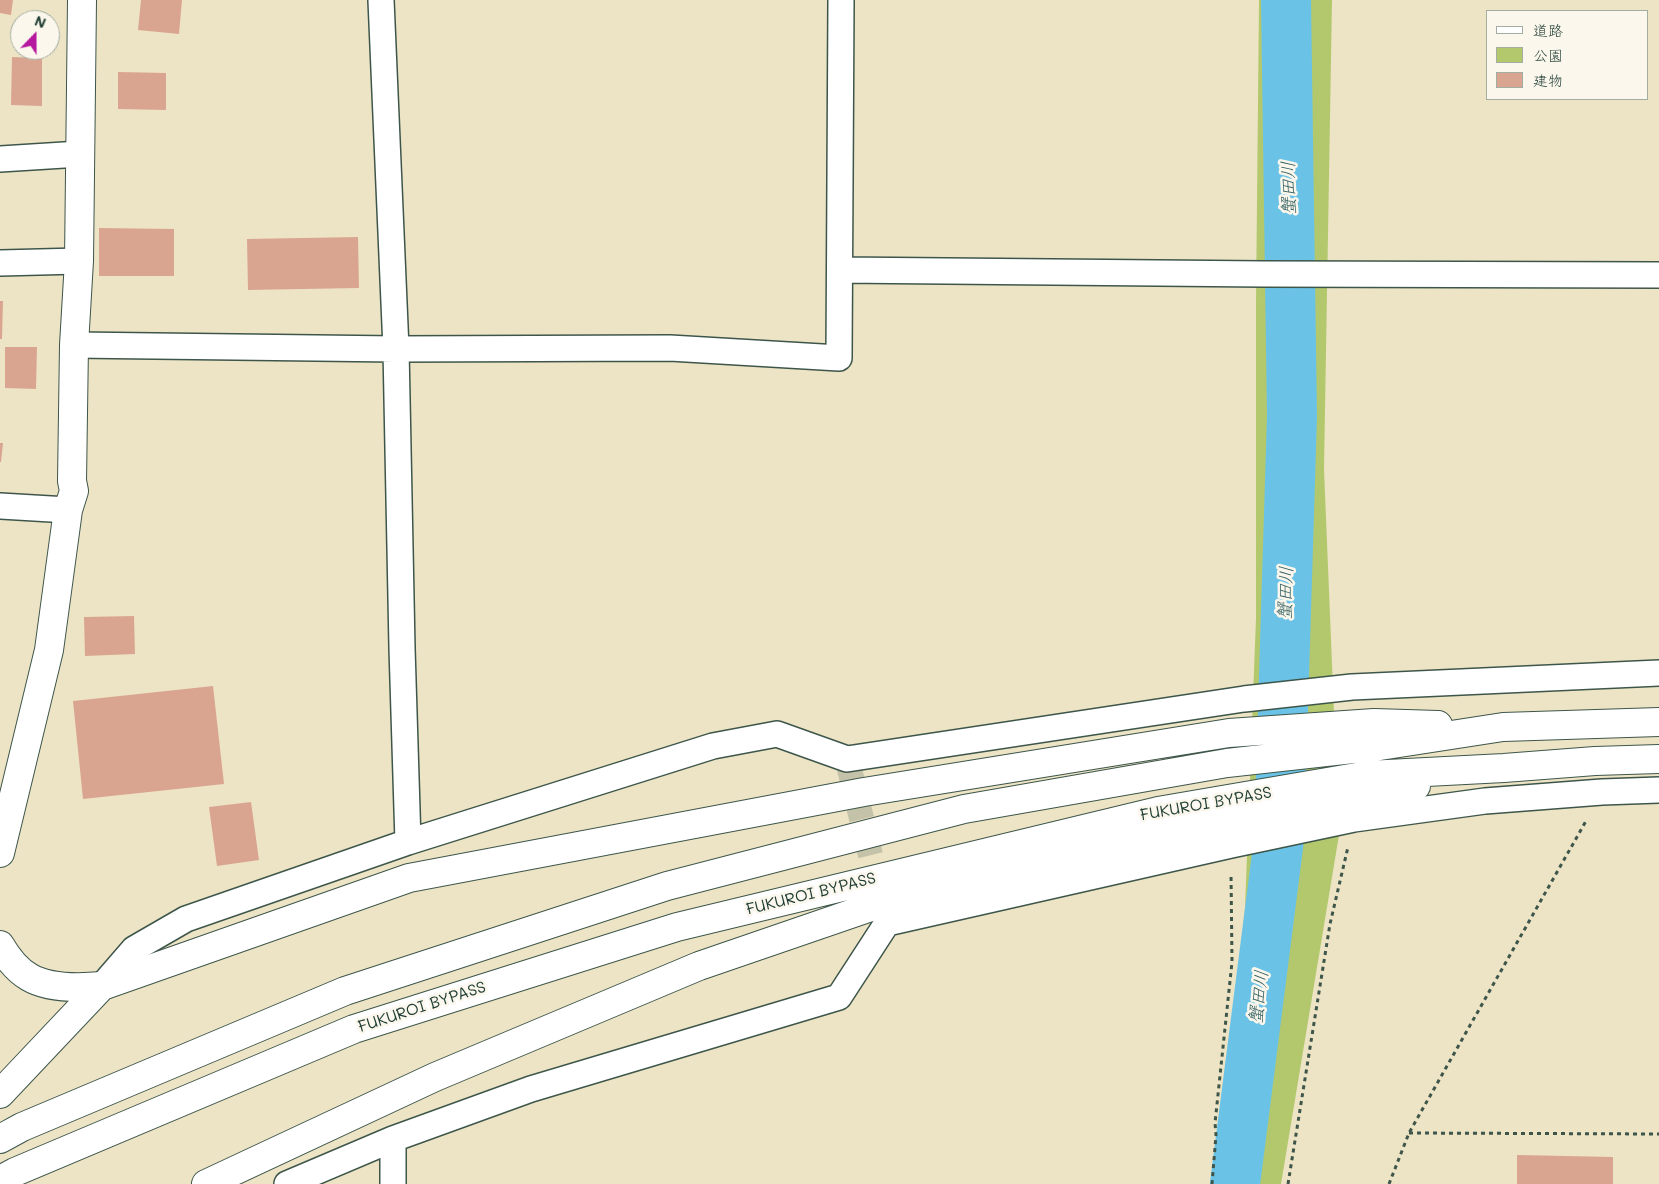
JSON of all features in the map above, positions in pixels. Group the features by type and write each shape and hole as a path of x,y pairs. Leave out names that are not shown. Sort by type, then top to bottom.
{"main road":[{"path":"0,853 48,650 68,510 74,491 72,481 74,345 80,261 82,0"},
{"path":"0,945 9,959 29,977 50,984 77,988 102,986 409,878 864,792 1229,733 1374,723 1503,727 1659,722"},
{"path":"11,1133 345,991 667,886 964,809 1227,762 1380,746 1503,727"},
{"path":"206,1184 435,1077 699,966 900,897 1504,768 1595,761 1659,759"},
{"name":"FUKUROI BYPASS","path":"7,1176 354,1029 677,927 1158,811 1232,827"},
{"path":"0,1094 102,986"}],"street":[{"path":"381,0 396,349 408,842"},
{"path":"74,345 396,349 670,348 838,358 841,0"},
{"path":"0,159 80,154"},
{"path":"0,263 80,261"},
{"path":"840,270 1659,275"},
{"path":"0,506 68,510"},
{"path":"102,986 134,949 186,919 408,842 713,746 777,734 847,760 1244,699 1352,687 1659,673"},
{"path":"286,1184 393,1139 531,1089 839,997 887,923 1232,827 1329,825 1486,801 1602,792 1659,790"},
{"path":"393,1139 393,1184"}],"path":[{"path":"1389,1184 1409,1133 1602,792"},
{"path":"1288,1184 1330,924 1354,820"},
{"path":"1212,1184 1216,1136 1215,1122 1232,962 1232,827"},
{"path":"1409,1133 1659,1134"}],"green space":[{"path":"1259,0 1332,0 1324,469 1339,835 1281,1184 1218,1184 1245,908 1256,618 1256,302"}],"building":[{"path":"0,0 13,0 10,15 0,13"},
{"path":"141,0 182,0 179,34 138,30"},
{"path":"12,60 42,60 42,106 11,105"},
{"path":"118,72 166,73 166,110 118,109"},
{"path":"99,228 174,229 174,276 99,276"},
{"path":"358,237 359,288 248,290 247,239"},
{"path":"0,301 3,301 2,339 0,339"},
{"path":"5,347 37,347 36,389 5,388"},
{"path":"0,443 3,443 1,462 0,462"},
{"path":"134,616 135,654 85,656 84,617"},
{"path":"213,686 224,784 83,799 73,701"},
{"path":"251,802 259,860 217,866 209,807"},
{"path":"1517,1155 1613,1157 1613,1184 1517,1184"}],"waterway":[{"name":"蟹田川","path":"1235,1184 1279,839 1292,416 1286,0"}],"tunnel":[{"path":"847,759 881,898"}]}
